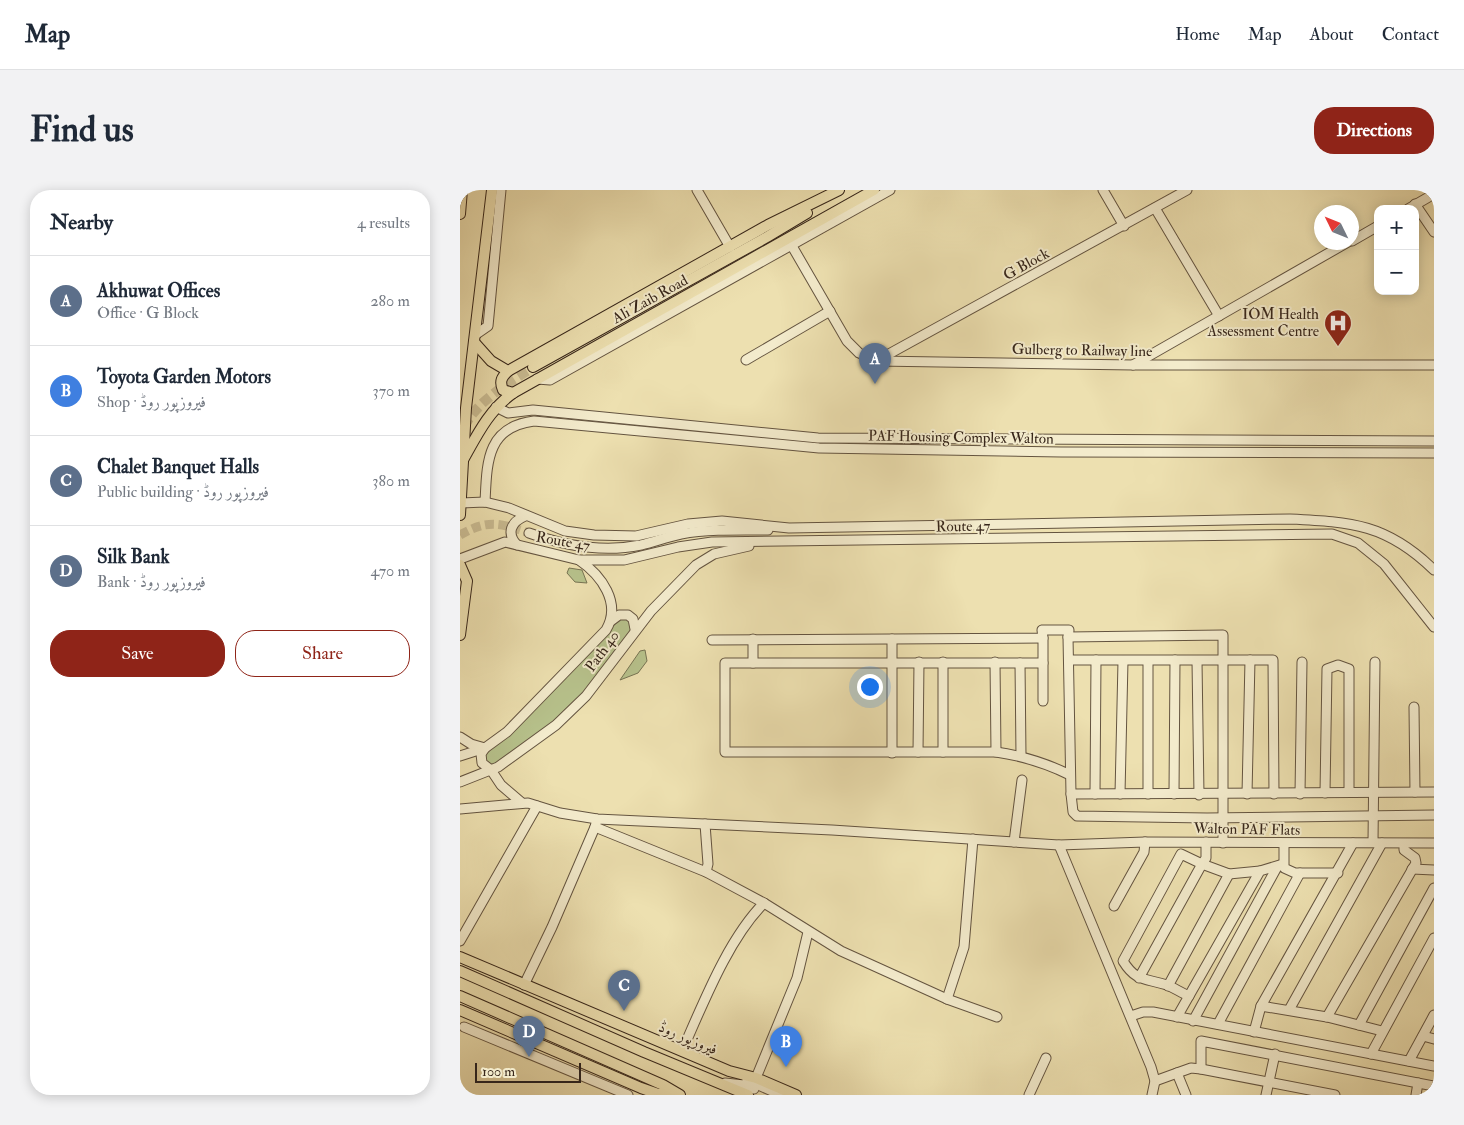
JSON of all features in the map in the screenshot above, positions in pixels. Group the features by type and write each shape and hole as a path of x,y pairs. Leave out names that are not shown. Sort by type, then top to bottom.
{"main road":[{"path":"460,214 462,190"},
{"path":"460,514 466,408 492,190"},
{"path":"533,367 767,237 841,190"},
{"name":"Ali Zaib Road","path":"508,371 730,247 841,190"},
{"name":"Ali Zaib Road","path":"463,460 496,407 513,393 874,190"},
{"path":"475,339 490,361 508,371 501,380 502,390 513,393"},
{"path":"460,565 467,582 460,635"},
{"name":"فیروزپور روڈ","path":"460,957 729,1071 756,1078 796,1095"},
{"name":"فیروزپور روڈ","path":"460,972 748,1095"},
{"path":"460,996 663,1085 678,1094"},
{"path":"460,1010 650,1091 658,1094 678,1094"}],"street":[{"path":"475,339 488,326 501,190"},
{"path":"697,190 730,247"},
{"path":"537,379 550,380 890,190"},
{"path":"1103,190 1124,226"},
{"name":"G Block","path":"876,361 1187,190"},
{"path":"1415,205 1434,194"},
{"path":"1155,208 1219,316"},
{"path":"1419,216 1434,232"},
{"path":"1359,237 1374,228"},
{"name":"Gulberg to Railway line","path":"792,246 847,341 859,353 876,361 1133,365 1434,365"},
{"path":"1133,365 1334,250"},
{"path":"746,360 830,311"},
{"name":"PAF Housing Complex Walton","path":"496,407 508,413 533,410 818,438 1434,441"},
{"name":"PAF Housing Complex Walton","path":"485,502 489,460 496,442 508,427 534,421 819,448 1061,452 1434,453"},
{"name":"Route 47","path":"461,503 485,502 509,508 565,531 594,535 636,536 688,524 722,521 789,528 1290,520 1334,521 1356,524 1376,531 1405,546 1434,570"},
{"path":"517,545 512,539 511,528 514,522 525,516"},
{"path":"529,533 556,543 590,548 615,549 659,541 679,534 704,531 789,528"},
{"name":"Route 47","path":"460,559 498,543 517,545 579,560 624,560 700,543 1332,534 1358,543 1384,564 1434,628"},
{"name":"Path 40","path":"460,782 491,770 534,743 571,711 604,674 636,629 684,574 704,558 766,543"},
{"name":"Path 40","path":"460,756 485,748 507,732 601,636 611,622 607,589 590,568 579,560"},
{"path":"611,622 618,615 625,614 633,619 636,629"},
{"path":"1423,615 1434,617"},
{"path":"1043,701 1042,630 1069,630 1071,794 1073,812 1082,817 1434,815"},
{"path":"1068,637 1223,635 1223,843"},
{"path":"712,640 1043,638"},
{"path":"753,639 753,663"},
{"path":"892,639 892,753"},
{"path":"1069,660 1223,661 1271,659 1274,662 1274,794"},
{"path":"1095,794 1096,660"},
{"path":"1174,794 1175,660"},
{"path":"1247,794 1250,660"},
{"path":"1120,794 1123,661"},
{"path":"1148,661 1148,794"},
{"path":"1197,661 1199,795"},
{"path":"918,662 918,752"},
{"path":"943,662 943,752"},
{"path":"995,662 996,752"},
{"path":"1300,794 1302,662"},
{"path":"1289,1010 1377,843 1375,816 1375,662"},
{"path":"1043,663 725,663 725,752 996,752 1050,764 1070,774"},
{"path":"1020,663 1020,756"},
{"path":"1325,793 1327,669 1338,665 1349,669 1349,792"},
{"path":"1414,707 1415,792"},
{"path":"460,737 471,744 485,748 481,754 482,763 491,770 501,785 522,803"},
{"path":"1014,842 1022,780"},
{"path":"1071,794 1223,795 1434,792"},
{"path":"460,809 522,803 596,823 706,872 764,903 808,932 842,951 948,998 997,1017"},
{"path":"460,940 537,806"},
{"path":"524,985 552,927 596,823"},
{"name":"Walton PAF Flats","path":"596,823 705,824 972,839 1059,846 1145,842 1284,844 1434,843"},
{"path":"705,824 708,864 706,872"},
{"path":"948,998 964,947 972,839"},
{"path":"1114,906 1144,852 1145,842"},
{"path":"1139,978 1206,858 1206,842"},
{"path":"1254,1032 1261,1006 1338,873 1353,843"},
{"path":"1193,1021 1280,866 1284,844"},
{"path":"1327,1017 1412,868 1415,858 1404,850 1404,844"},
{"path":"1059,846 1131,1016 1155,1081 1152,1095"},
{"path":"1189,996 1168,986 1131,974 1122,961 1181,854 1229,874 1260,872 1280,866 1295,874 1338,873"},
{"path":"1412,868 1434,870"},
{"path":"1177,1017 1260,872"},
{"path":"1218,1024 1300,873"},
{"path":"1168,986 1229,874"},
{"path":"1359,1025 1434,888"},
{"path":"682,1051 707,995 744,924 764,903"},
{"path":"756,1078 797,978 808,932"},
{"path":"1371,1054 1434,938"},
{"path":"1261,1006 1327,1017 1382,1031"},
{"path":"1131,1016 1143,1012 1177,1017 1434,1066"},
{"path":"470,1014 462,1029 628,1095"},
{"path":"1409,1060 1434,1016"},
{"path":"1423,1036 1434,1039"},
{"path":"1201,1069 1202,1041 1434,1086"},
{"path":"1266,1095 1275,1054"},
{"path":"1029,1095 1046,1058"},
{"path":"1155,1081 1191,1068 1335,1095"},
{"path":"729,1071 781,1095"},
{"path":"1177,1073 1186,1095"},
{"path":"720,1082 744,1085 769,1095"},
{"path":"1416,1095 1418,1083"}],"green space":[{"path":"569,568 582,570 587,583 575,582 567,573"},
{"path":"625,614 635,629 586,696 491,770 481,754 606,630"},
{"path":"645,650 647,661 638,673 620,680 640,651"}],"tunnel":[{"path":"464,427 477,408 486,400 533,367"},
{"path":"460,535 479,527 494,524 529,533"}],"place":[{"name":"IOM Health Assessment Centre","path":"1338,347"},
{"name":"Akhuwat Offices","path":"875,384"},
{"name":"Chalet Banquet Halls","path":"624,1011"},
{"name":"Silk Bank","path":"529,1057"},
{"name":"Toyota Garden Motors","path":"786,1067"}]}
